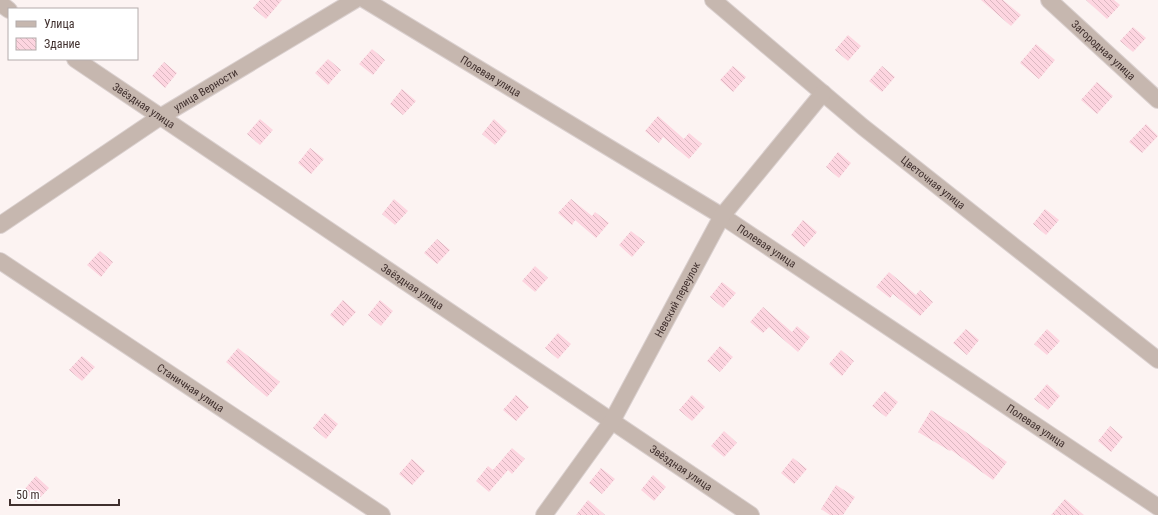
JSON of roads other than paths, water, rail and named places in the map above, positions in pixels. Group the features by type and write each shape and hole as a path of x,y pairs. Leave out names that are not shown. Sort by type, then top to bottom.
{"street":[{"name":"улица Верности","path":"0,225 160,117 355,0"},
{"name":"Полевая улица","path":"365,0 722,216 1158,506"},
{"name":"Цветочная улица","path":"713,0 863,127 1158,360"},
{"name":"Загородная улица","path":"1049,0 1158,100"},
{"path":"0,3 8,9"},
{"name":"Звёздная улица","path":"76,60 751,515"},
{"name":"Невский переулок","path":"544,515 612,421 722,216 823,93"},
{"name":"Станичная улица","path":"0,261 382,515"}]}
